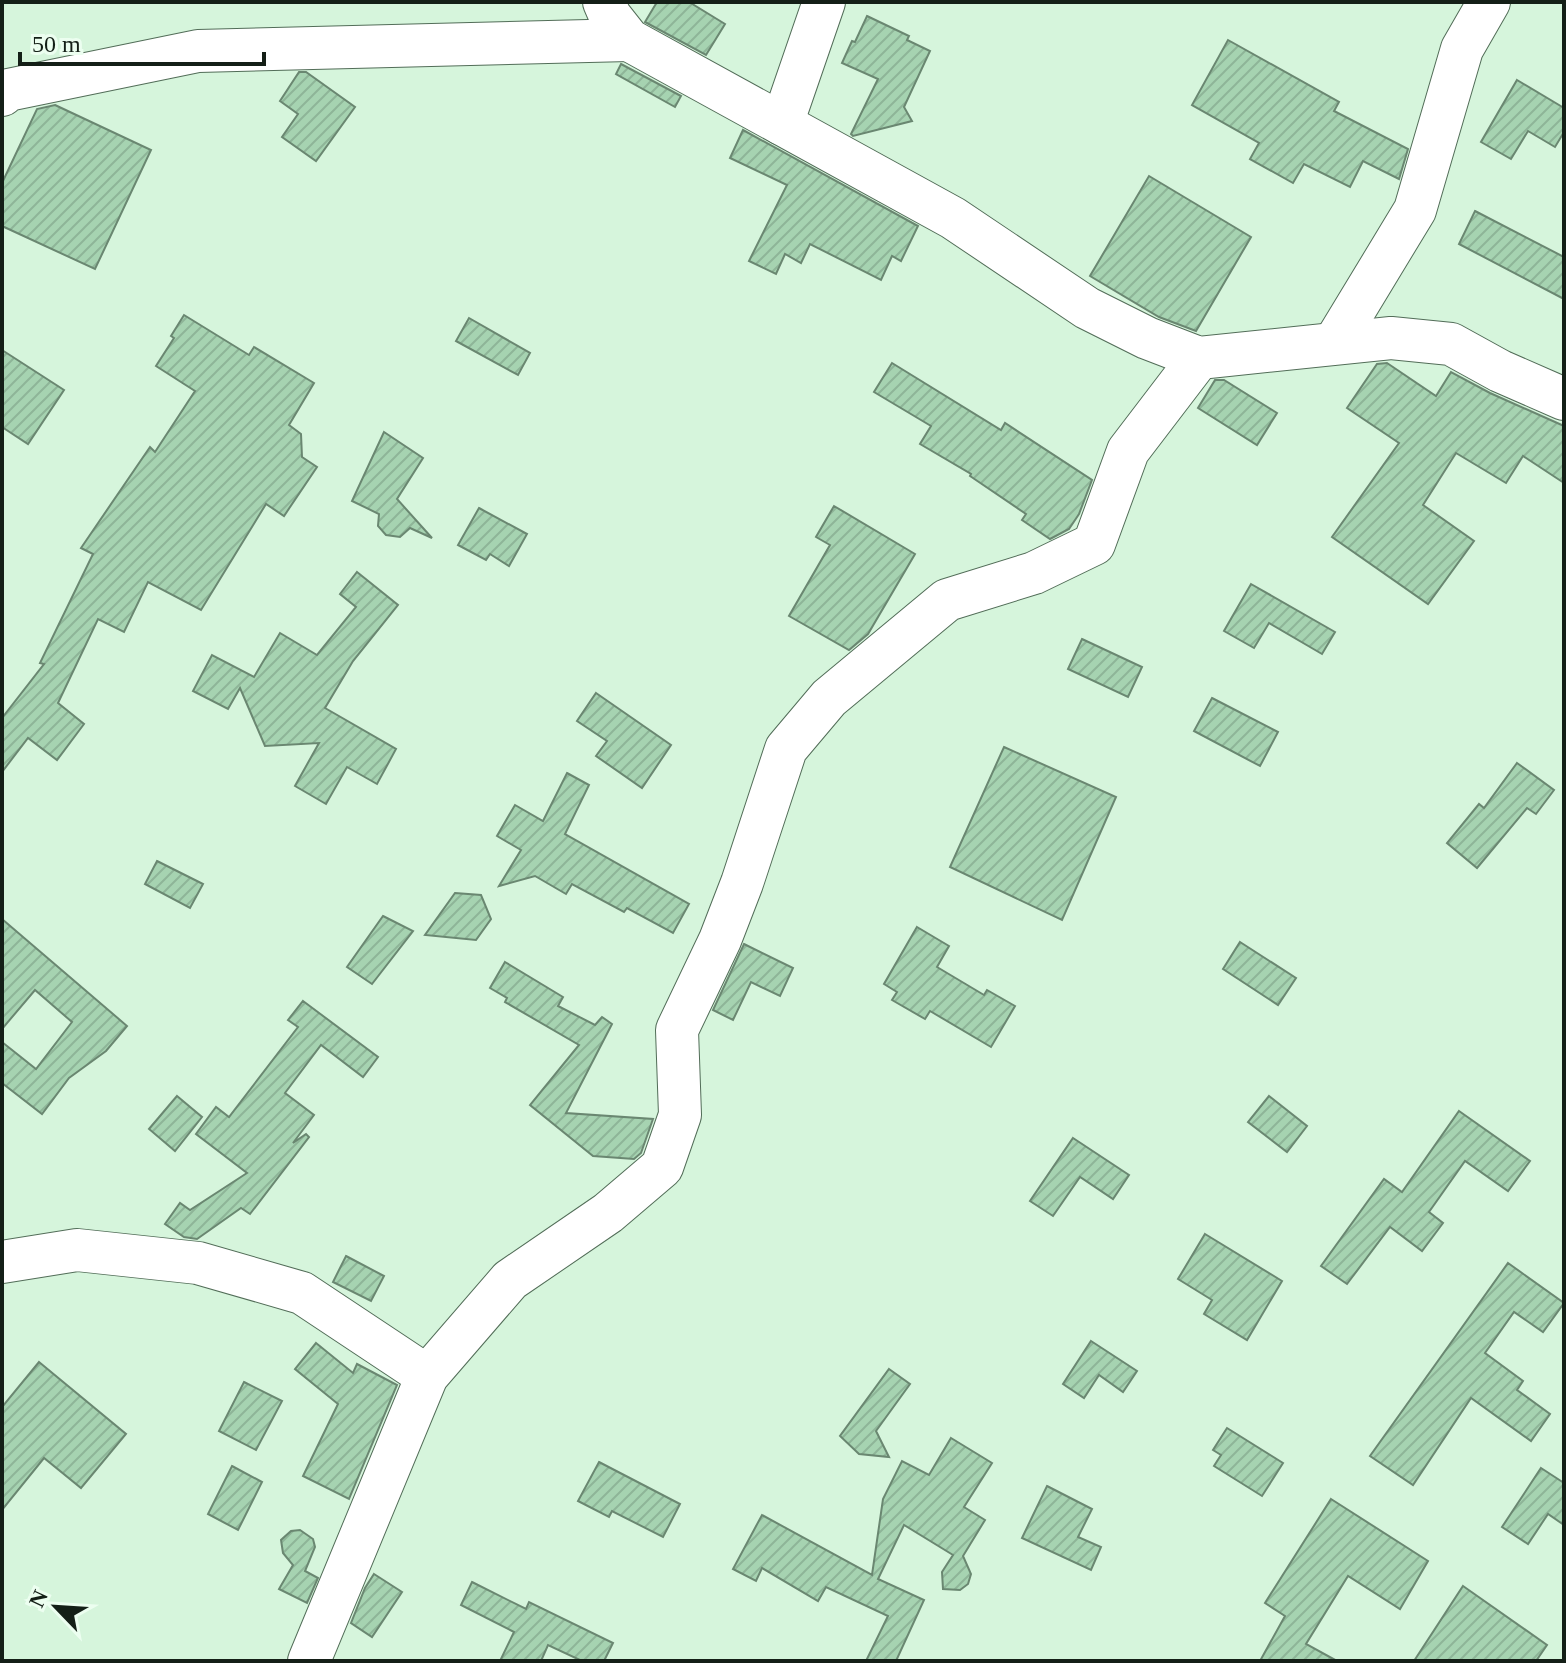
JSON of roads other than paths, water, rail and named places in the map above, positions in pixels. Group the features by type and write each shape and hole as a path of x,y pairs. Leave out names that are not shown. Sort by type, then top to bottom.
{"street":[{"path":"604,2 610,16 629,40 953,218 1087,308 1147,338 1199,358 1391,338 1451,344 1500,371 1564,399"},
{"path":"782,124 824,2"},
{"path":"1335,342 1415,210 1462,49 1489,2"},
{"path":"2,95 8,90 198,51 629,40"},
{"path":"309,1661 427,1376 510,1280 608,1213 662,1167 680,1115 677,1030 720,940 786,749 829,698 947,600 1034,573 1094,544 1128,451 1199,358"},
{"path":"2,1262 77,1250 198,1263 302,1293 427,1376"}]}
